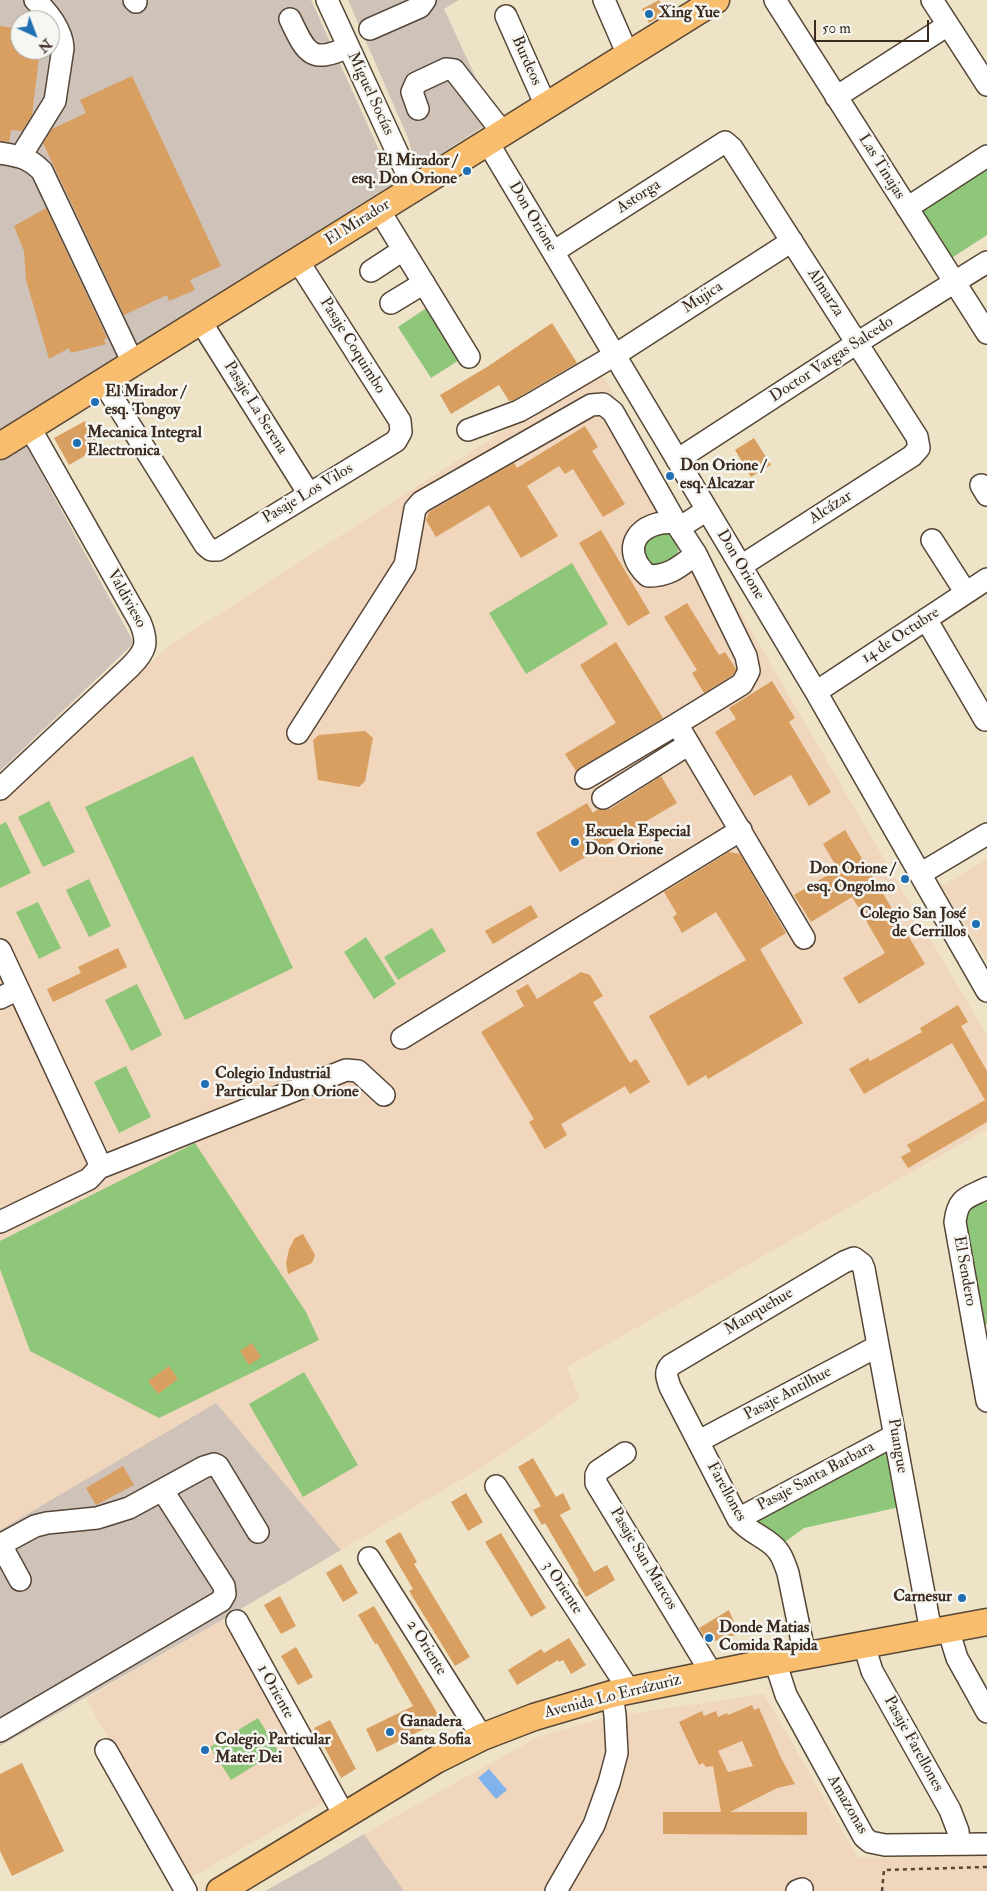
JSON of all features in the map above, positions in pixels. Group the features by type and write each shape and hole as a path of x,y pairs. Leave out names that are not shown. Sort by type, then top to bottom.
{"main road":[{"name":"El Mirador","path":"0,446 712,1"},
{"name":"Avenida Lo Errázuriz","path":"232,1888 344,1815 436,1760 482,1737 564,1707 620,1692 987,1622"}],"street":[{"path":"370,30 420,6 425,0"},
{"path":"604,0 628,55"},
{"name":"Las Tinajas","path":"775,0 987,333"},
{"path":"932,0 987,85"},
{"name":"Miguel Socías","path":"332,2 348,47 414,189"},
{"path":"21,156 55,101 63,48 62,40 43,4"},
{"name":"Burdeos","path":"506,16 546,106"},
{"path":"290,19 305,48 314,55 331,55 348,47"},
{"path":"836,97 948,25"},
{"name":"Don Orione","path":"418,109 412,92 416,83 446,69 454,70 495,138 553,252 816,692 987,991"},
{"name":"Astorga","path":"553,252 725,142"},
{"name":"Almarza","path":"725,142 732,148 917,437 919,448"},
{"path":"0,153 21,156 34,163 42,171 133,363"},
{"path":"907,208 987,156"},
{"path":"379,210 469,357"},
{"name":"Mujica","path":"468,430 518,411 614,355 792,241"},
{"path":"371,271 403,250"},
{"name":"Pasaje Coquimbo","path":"298,261 400,421 401,432"},
{"name":"Doctor Vargas Salcedo","path":"677,460 857,343 987,262"},
{"path":"391,303 424,283"},
{"name":"Pasaje La Serena","path":"201,322 309,494"},
{"name":"Pasaje Los Vilos","path":"103,382 205,545 211,550 218,550 396,441 401,432"},
{"path":"298,733 405,565 415,509 421,502 591,405 603,404 613,412 696,554 746,656 749,671 742,684 586,778"},
{"name":"Valdivieso","path":"0,789 130,667 140,657 146,646 145,634 140,622 30,428"},
{"name":"Alcázar","path":"741,566 912,456 919,448"},
{"path":"696,554 675,570 661,576 648,576 639,567 633,550 636,539 649,526 664,521 678,525 707,510"},
{"path":"932,540 966,593"},
{"name":"14 de Octubre","path":"816,692 986,581"},
{"path":"926,619 985,720"},
{"path":"678,724 804,938"},
{"path":"603,798 689,744"},
{"path":"402,1038 740,830"},
{"path":"920,874 987,834"},
{"path":"0,950 9,993 98,1160 99,1168"},
{"path":"0,1222 89,1179 99,1168 346,1070 358,1071 384,1095"},
{"name":"El Sendero","path":"986,1190 964,1199 959,1204 955,1222 981,1331 987,1401"},
{"name":"Manquehue","path":"666,1376 667,1370 671,1365 687,1355 844,1262 854,1258 859,1261"},
{"name":"Puangue","path":"859,1261 864,1269 894,1435 940,1630 987,1712"},
{"name":"Pasaje Antilhue","path":"699,1441 878,1346"},
{"name":"Farellones","path":"666,1376 738,1519 744,1527 778,1550 783,1560 788,1573 805,1656"},
{"name":"Pasaje Santa Barbara","path":"738,1519 894,1435"},
{"name":"Pasaje San Marcos","path":"625,1453 598,1471 596,1483 712,1674"},
{"path":"20,1580 0,1545 35,1526 98,1518 129,1508 204,1467 214,1464 218,1466 258,1532"},
{"name":"3 Oriente","path":"496,1486 620,1692"},
{"path":"0,1730 221,1600 225,1594 224,1586 162,1491"},
{"name":"2 Oriente","path":"369,1558 482,1737"},
{"name":"1 Oriente","path":"237,1621 344,1815"},
{"name":"Pasaje Farellones","path":"864,1645 872,1671 950,1810 958,1831 959,1844"},
{"name":"Amazonas","path":"775,1662 786,1695 864,1837 870,1842 884,1845 987,1844"},
{"path":"556,1891 594,1825 609,1783 616,1753 615,1715 620,1692"},
{"path":"106,1750 186,1891"}],"path":[{"path":"882,1891 884,1870 987,1867"}],"shaded area":[{"path":"0,0 311,0 394,183 130,349 0,434"},
{"path":"348,0 459,0 444,9 495,119 417,169 408,138"},
{"path":"599,369 987,1036 987,1129 567,1367 580,1399 489,1463 341,1550 216,1403 0,1530 0,801 168,647"},
{"path":"23,440 134,643 0,771 0,455"},
{"name":"Colegio San José de Cerrillos","path":"987,859 987,961 942,886"},
{"path":"216,1403 341,1550 0,1746 0,1530"},
{"name":"Colegio Particular Mater Dei","path":"222,1620 325,1801 188,1879 86,1699"},
{"path":"764,1694 858,1858 987,1856 987,1891 404,1891 364,1834 536,1738 602,1718"},
{"path":"364,1834 404,1891 265,1891 322,1859"}],"green space":[{"path":"987,162 987,235 947,261 914,209"},
{"path":"431,305 464,357 431,378 398,327"},
{"path":"661,533 670,534 679,545 677,554 668,565 654,565 645,560 641,550 650,538"},
{"path":"572,563 608,624 526,674 489,613"},
{"path":"193,756 293,968 185,1020 85,807"},
{"path":"49,801 75,852 43,867 18,817"},
{"path":"6,822 31,873 0,888 0,825"},
{"path":"89,879 111,926 89,937 66,890"},
{"path":"38,902 61,948 39,959 16,912"},
{"path":"432,928 446,951 398,980 384,957"},
{"path":"366,937 396,984 374,999 344,952"},
{"path":"137,984 162,1035 131,1051 105,1000"},
{"path":"126,1066 151,1117 119,1133 94,1082"},
{"path":"195,1143 306,1312 319,1340 159,1418 30,1351 0,1269 0,1241"},
{"path":"983,1196 987,1203 987,1324 980,1326 961,1225 966,1209"},
{"path":"304,1372 358,1465 303,1497 249,1404"},
{"path":"888,1445 900,1507 804,1528 785,1542 751,1517"},
{"path":"258,1718 278,1751 231,1780 210,1747"}],"water":[{"path":"489,1769 507,1790 496,1799 478,1778"}],"building":[{"path":"659,0 666,13 649,23 642,9"},
{"path":"0,26 10,28 10,60 39,60 32,115 22,131 11,130 9,142 0,141"},
{"path":"132,76 221,266 190,280 195,290 169,301 167,295 124,315 43,143 52,129 86,113 80,100"},
{"path":"46,208 107,338 104,340 106,344 71,353 69,348 49,359 26,280 24,251 14,226"},
{"path":"552,323 577,363 514,400 509,401 499,385 451,414 440,395 487,367"},
{"name":"Mecanica Integral Electronica","path":"85,421 100,447 69,465 54,438"},
{"path":"585,426 598,447 592,451 625,504 603,517 573,469 565,474 559,466 527,486 558,536 521,558 489,505 436,537 426,520 429,512 514,463 517,468"},
{"path":"754,438 771,465 751,477 735,450"},
{"path":"601,530 650,613 628,626 579,543"},
{"path":"687,603 719,655 725,652 736,669 733,675 704,693 692,673 697,670 664,617"},
{"path":"616,642 663,718 576,771 565,754 616,723 580,665"},
{"path":"772,681 795,718 789,722 831,792 809,806 791,775 754,796 715,732 736,719 729,708"},
{"path":"365,731 373,738 365,781 359,787 318,780 313,740 319,735"},
{"path":"661,776 677,803 560,872 536,833 587,803 593,813 598,809 610,809"},
{"path":"845,830 925,964 859,1004 843,978 885,953 852,897 811,922 794,895 838,869 823,844"},
{"path":"729,852 740,854 786,933 760,949 803,1023 708,1079 706,1075 688,1086 649,1016 746,960 716,912 682,933 673,917 677,914 664,892"},
{"path":"531,905 538,917 493,944 485,931"},
{"path":"118,948 127,967 53,1002 47,989 81,973 78,967"},
{"path":"581,972 590,975 603,996 593,1002 630,1063 636,1059 650,1082 630,1094 625,1086 561,1124 567,1135 545,1149 529,1122 534,1119 481,1032 524,1006 516,991 528,984 537,999"},
{"path":"958,1005 968,1022 961,1026 987,1071 987,1122 908,1168 901,1157 911,1151 907,1145 985,1100 952,1043 864,1094 849,1069 868,1058 870,1061 922,1032 920,1028"},
{"path":"303,1234 315,1255 312,1263 288,1274 286,1263 289,1249 295,1238"},
{"path":"252,1343 261,1357 249,1365 240,1351"},
{"path":"169,1366 178,1379 158,1394 148,1381"},
{"path":"533,1458 556,1497 563,1493 571,1509 560,1515 594,1572 607,1565 615,1580 586,1597 577,1582 579,1581 545,1523 542,1525 533,1510 541,1506 518,1467"},
{"path":"123,1466 134,1485 96,1505 86,1488"},
{"path":"466,1493 483,1522 468,1531 451,1502"},
{"path":"400,1532 417,1562 414,1564 470,1657 455,1666 409,1591 413,1589 385,1541"},
{"path":"501,1533 546,1608 531,1617 485,1542"},
{"path":"341,1564 358,1593 343,1602 326,1573"},
{"path":"280,1596 296,1626 281,1634 264,1605"},
{"path":"374,1606 442,1721 427,1730 426,1728 377,1752 366,1729 413,1706 377,1643 375,1644 358,1615"},
{"path":"729,1610 739,1634 708,1643 699,1628"},
{"path":"569,1638 586,1665 571,1674 563,1660 559,1662 558,1660 517,1685 508,1670 541,1649 544,1653"},
{"path":"296,1647 313,1677 298,1685 281,1656"},
{"path":"752,1705 754,1710 759,1708 781,1758 795,1784 777,1788 730,1812 807,1812 807,1835 663,1834 663,1812 721,1812 713,1766 706,1767 703,1763 699,1765 679,1722 702,1711 704,1716 716,1711 718,1717 727,1713 728,1715","holes":["742,1741 753,1766 728,1772 718,1751"]},
{"path":"330,1720 356,1769 341,1778 314,1728"},
{"path":"22,1763 64,1851 12,1876 0,1851 0,1774"}],"place":[{"name":"Xing Yue","path":"649,14"},
{"name":"El Mirador / esq. Don Orione","path":"467,171"},
{"name":"El Mirador / esq. Tongoy","path":"95,402"},
{"name":"Mecanica Integral Electronica","path":"77,443"},
{"name":"Don Orione / esq. Alcazar","path":"670,476"},
{"name":"Escuela Especial Don Orione","path":"575,842"},
{"name":"Don Orione / esq. Ongolmo","path":"905,879"},
{"name":"Colegio San José de Cerrillos","path":"976,924"},
{"name":"Colegio Industrial Particular Don Orione","path":"205,1084"},
{"name":"Carnesur","path":"962,1598"},
{"name":"Donde Matias Comida Rapida","path":"709,1638"},
{"name":"Ganadera Santa Sofia","path":"390,1732"},
{"name":"Colegio Particular Mater Dei","path":"205,1750"}]}
